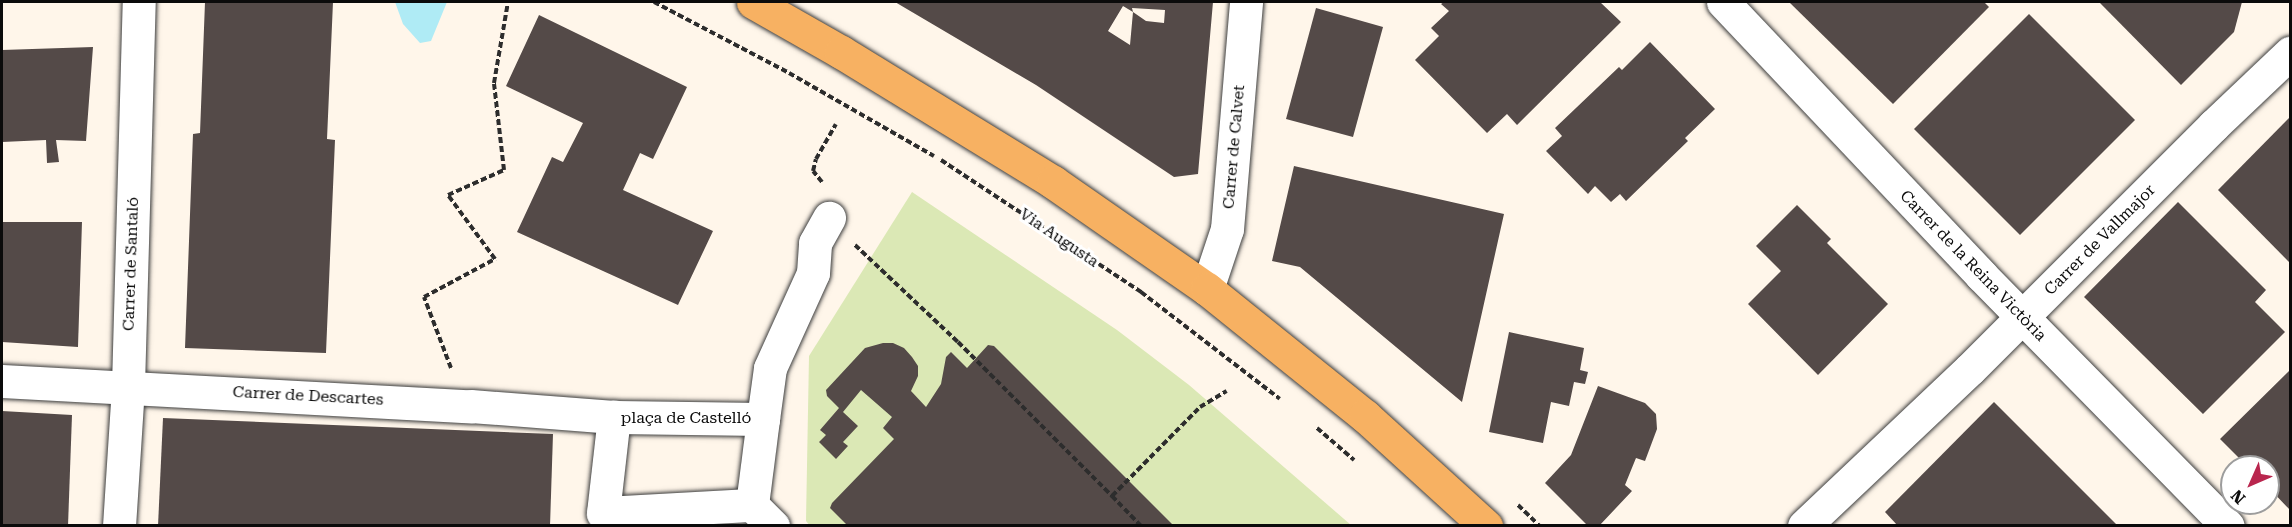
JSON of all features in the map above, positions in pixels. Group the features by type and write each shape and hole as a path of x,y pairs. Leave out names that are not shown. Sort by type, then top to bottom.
{"main road":[{"path":"759,3 1053,182 1207,290 1365,416 1486,525"}],"street":[{"name":"Carrer de Santaló","path":"119,525 128,386 139,2"},
{"name":"Carrer de Calvet","path":"1207,290 1227,229 1246,2"},
{"name":"Carrer de la Reina Victòria","path":"1723,2 2023,318 2228,525"},
{"name":"Carrer de Vallmajor","path":"1804,525 2023,318 2214,125 2290,53"},
{"path":"763,419 770,368 813,273 822,230"},
{"name":"Carrer de Descartes","path":"2,381 128,386 614,417"},
{"name":"plaça de Castelló","path":"614,417 763,419 763,515 598,519 614,417"}],"path":[{"path":"454,377 424,297 495,259 448,195 504,170 494,83 507,2"},
{"name":"Via Augusta","path":"654,2 789,73 938,158 1141,292 1282,400"},
{"path":"816,159 836,124"},
{"path":"822,230 1141,525"},
{"path":"1112,496 1200,407 1227,391"},
{"path":"1309,422 1362,466"}],"green space":[{"path":"912,192 1117,330 1189,385 1351,525 810,526 806,521 809,356"}],"water":[{"path":"395,2 447,2 431,41 420,43 403,24"}],"building":[{"path":"205,2 333,2 327,139 335,140 326,353 185,348 193,134 200,133"},
{"path":"895,2 1213,2 1198,174 1174,177 1036,85","holes":["1123,6 1133,12 1130,45 1108,31","1132,8 1165,10 1164,23 1146,21 1133,12"]},
{"path":"1444,2 1600,2 1621,22 1517,125 1507,114 1487,133 1415,60 1439,36 1431,28 1449,11 1441,4"},
{"path":"1789,2 1984,2 1989,7 1893,104"},
{"path":"2099,2 2242,2 2234,32 2181,85"},
{"path":"1316,8 1383,27 1353,137 1286,119"},
{"path":"2029,14 2135,120 2020,235 1914,129"},
{"path":"539,15 687,87 653,159 640,153 623,190 713,231 678,305 517,232 552,157 563,162 583,123 506,86"},
{"path":"1650,42 1715,109 1685,138 1688,141 1626,201 1620,194 1611,202 1595,186 1588,194 1546,151 1562,136 1555,128 1619,67 1622,70"},
{"path":"93,47 86,141 56,140 59,162 47,163 46,140 2,142 2,50"},
{"path":"2290,117 2290,263 2218,190"},
{"path":"1294,166 1504,214 1462,402 1300,267 1272,261"},
{"path":"2178,202 2266,290 2255,302 2285,332 2203,414 2084,297"},
{"path":"1797,205 1831,239 1827,243 1888,304 1818,375 1748,304 1781,271 1756,246"},
{"path":"2,222 82,222 78,347 2,342"},
{"path":"1509,332 1584,348 1580,370 1588,372 1585,384 1574,382 1569,406 1551,402 1543,443 1489,432"},
{"path":"893,343 904,348 912,357 918,366 918,376 911,391 926,407 941,384 946,357 951,352 967,368 988,345 994,346 1174,526 848,526 830,508 832,503 894,439 883,428 892,417 861,390 843,412 858,426 843,442 848,446 836,459 819,442 826,435 820,430 839,408 827,396 826,390 865,348"},
{"path":"2290,370 2290,510 2280,500 2280,455 2236,455 2220,439"},
{"path":"1598,386 1645,403 1656,414 1657,429 1645,461 1636,458 1625,485 1632,491 1599,526 1588,526 1545,483 1571,455"},
{"path":"1994,402 2118,526 1898,526 1885,512"},
{"path":"2,411 72,415 68,526 2,526"},
{"path":"163,418 553,434 550,526 158,526"}]}
